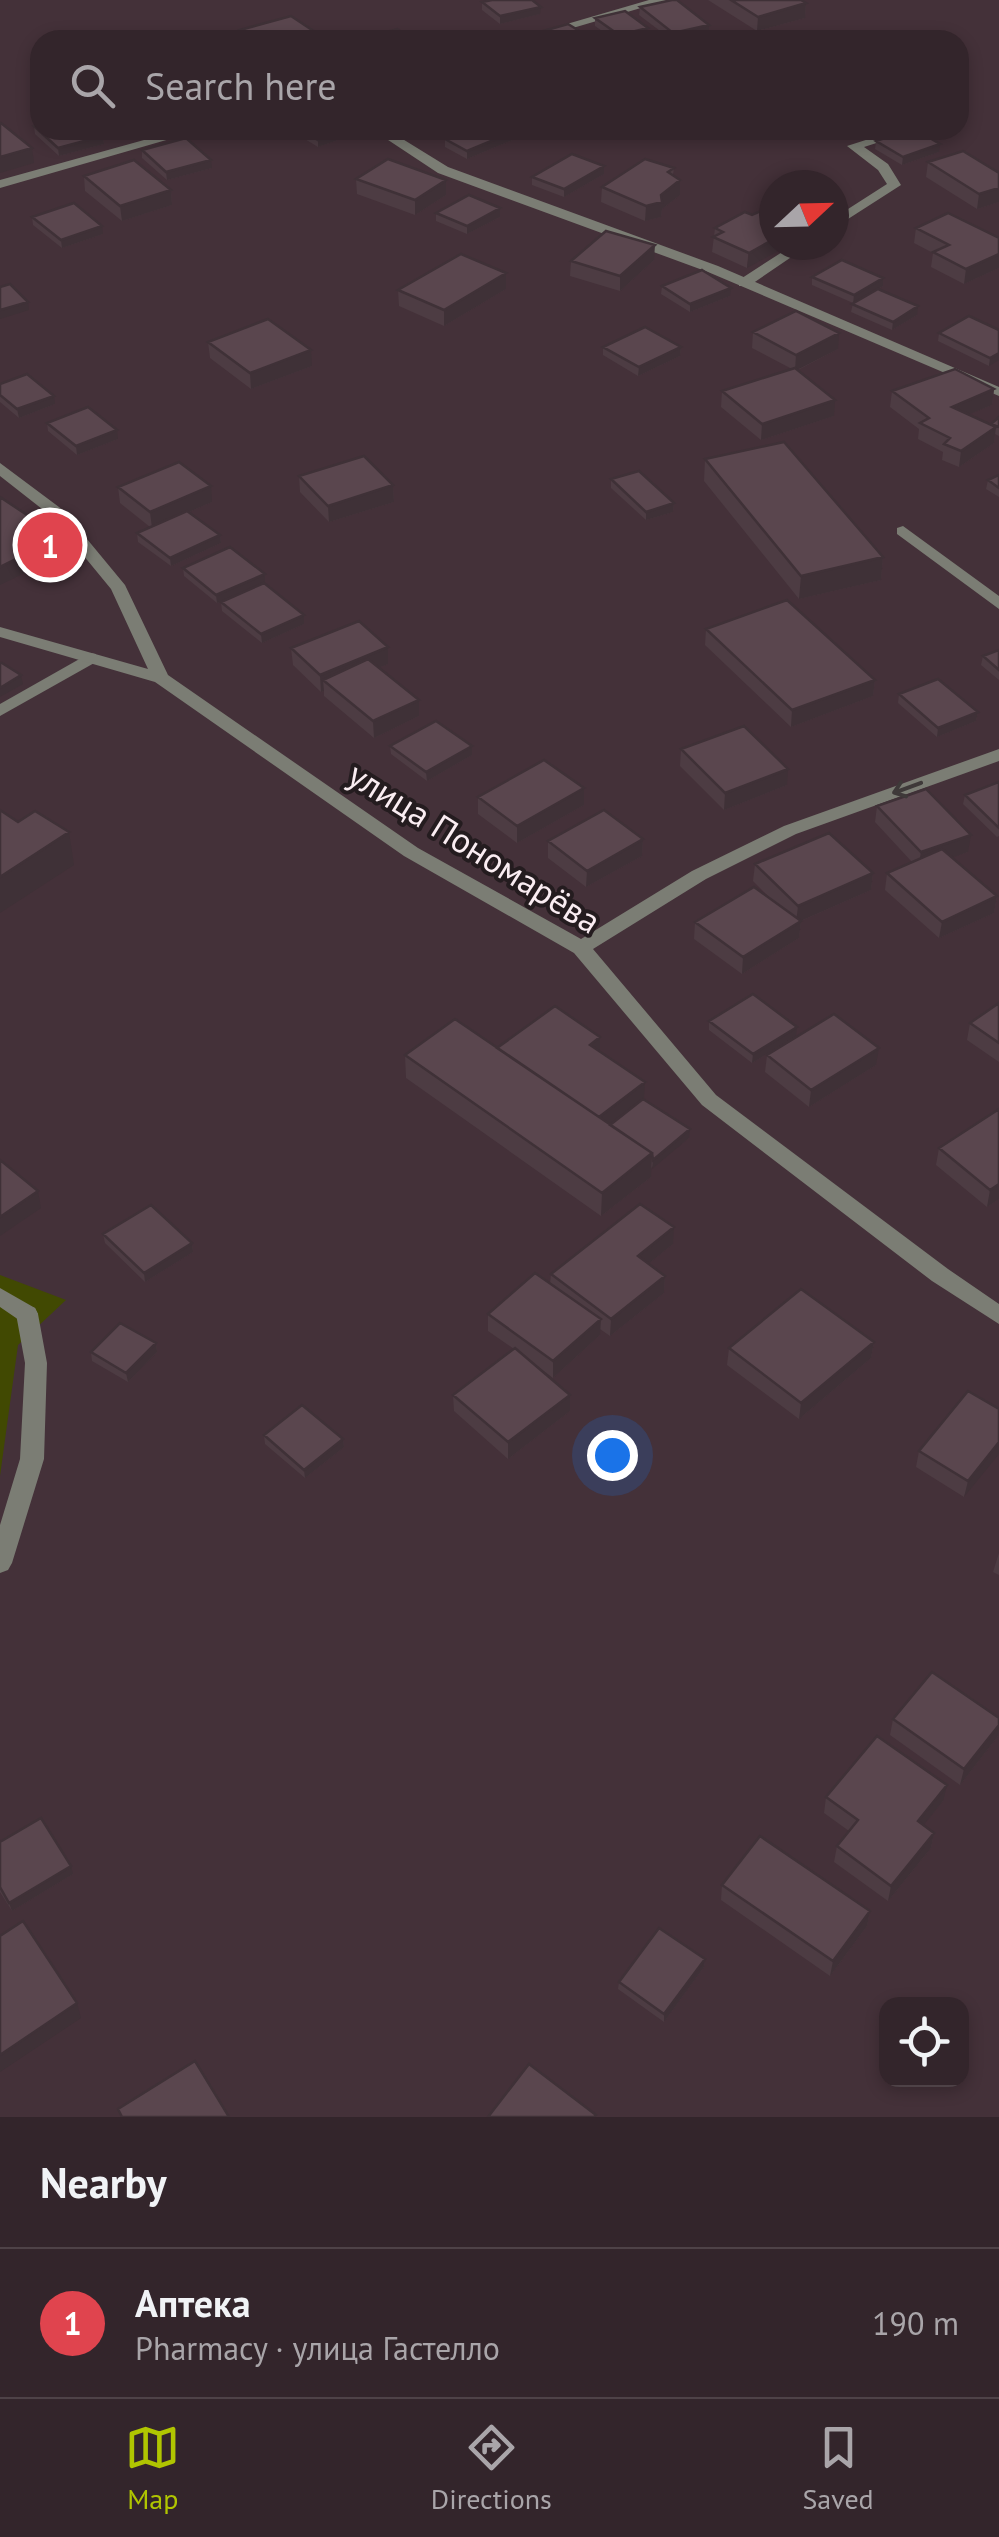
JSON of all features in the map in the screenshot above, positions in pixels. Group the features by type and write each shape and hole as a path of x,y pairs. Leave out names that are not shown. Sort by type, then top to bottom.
{"street":[{"path":"554,30 662,0"},
{"path":"0,184 158,140"},
{"path":"395,140 443,170 744,283 999,392"},
{"path":"849,214 894,185 883,167 854,146 875,140"},
{"path":"744,283 779,260"},
{"path":"0,468 57,513 119,588 161,678"},
{"path":"902,531 999,604"},
{"name":"улица Пономарёва","path":"0,632 161,678 411,852 582,948 708,1100 999,1315"},
{"path":"0,711 90,658"},
{"path":"582,948 699,875 790,830 999,754"},
{"path":"0,1296 27,1314 36,1363 32,1459 0,1563"}],"green space":[{"path":"0,1275 66,1300 18,1345 0,1476"}],"building":[{"path":"532,0 541,7 500,16 482,2"},
{"path":"677,0 709,25 669,30 640,7"},
{"path":"731,0 801,0 806,3 758,17"},
{"path":"625,11 648,28 612,30 595,18"},
{"path":"291,16 312,30 240,30"},
{"path":"568,24 578,30 547,30"},
{"path":"1,123 32,148 0,157"},
{"path":"49,140 88,140 58,148"},
{"path":"188,140 211,160 166,172 142,150"},
{"path":"447,140 493,140 467,151"},
{"path":"933,140 940,144 903,157 876,141"},
{"path":"963,151 999,173 999,188 979,194 928,162"},
{"path":"572,154 604,166 564,189 532,177"},
{"path":"388,159 446,180 415,200 356,179"},
{"path":"645,159 674,168 668,172 680,180 661,195 662,202 646,206 602,187"},
{"path":"134,160 171,190 120,206 84,176"},
{"path":"469,195 500,208 467,226 436,213"},
{"path":"74,203 102,226 61,240 32,217"},
{"path":"745,212 752,215 759,212 759,247 749,253 713,237 723,232 715,228"},
{"path":"948,213 999,238 999,254 966,269 933,252 949,245 916,228"},
{"path":"606,231 655,245 620,276 571,261"},
{"path":"461,254 506,273 444,310 398,290"},
{"path":"842,260 883,278 854,295 812,277"},
{"path":"702,270 731,288 690,304 662,286"},
{"path":"10,284 28,302 0,310 0,287"},
{"path":"878,289 918,306 893,322 852,304"},
{"path":"796,311 839,333 796,355 753,332"},
{"path":"969,316 999,330 999,353 990,358 939,333"},
{"path":"268,319 311,350 250,373 208,342"},
{"path":"645,327 681,347 639,367 603,347"},
{"path":"795,368 835,400 762,424 722,391"},
{"path":"955,369 994,389 952,407 996,427 961,451 944,444 950,438 920,423 929,418 892,391"},
{"path":"27,374 54,396 17,409 0,395 0,384"},
{"path":"88,407 117,430 76,446 47,423"},
{"path":"784,442 883,557 801,576 705,459"},
{"path":"364,456 393,485 328,506 299,476"},
{"path":"179,462 211,486 150,512 118,487"},
{"path":"639,471 674,503 646,512 611,479"},
{"path":"999,475 999,488 988,480"},
{"path":"0,497 60,537 0,567"},
{"path":"187,511 220,535 170,558 137,533"},
{"path":"230,547 265,574 216,595 183,568"},
{"path":"264,583 304,615 261,634 221,602"},
{"path":"787,600 875,680 792,710 706,629"},
{"path":"359,621 388,647 320,675 291,648"},
{"path":"999,650 999,670 983,656"},
{"path":"368,659 419,700 373,721 323,680"},
{"path":"0,663 21,675 0,688"},
{"path":"938,679 978,712 938,728 899,694"},
{"path":"436,721 472,746 426,772 390,746"},
{"path":"744,726 788,769 725,793 681,749"},
{"path":"544,760 584,788 517,826 478,797"},
{"path":"999,782 999,828 965,795"},
{"path":"926,789 971,835 921,852 877,806"},
{"path":"0,810 18,822 35,811 69,832 0,877"},
{"path":"604,810 643,839 587,871 548,841"},
{"path":"829,833 873,873 798,906 755,864"},
{"path":"942,849 997,896 942,922 887,873"},
{"path":"754,887 801,921 743,957 695,922"},
{"path":"753,994 797,1027 753,1054 709,1021"},
{"path":"999,1003 999,1043 970,1023"},
{"path":"555,1006 600,1037 590,1045 645,1082 599,1117 497,1048"},
{"path":"834,1014 879,1048 811,1090 767,1055"},
{"path":"455,1019 652,1153 602,1193 405,1055"},
{"path":"643,1099 690,1129 653,1160 652,1153 610,1125"},
{"path":"999,1109 999,1184 990,1190 939,1148"},
{"path":"0,1160 38,1191 0,1217"},
{"path":"640,1204 674,1227 638,1256 665,1276 611,1319 551,1274"},
{"path":"151,1205 192,1243 144,1273 103,1234"},
{"path":"535,1273 601,1319 553,1361 488,1314"},
{"path":"801,1289 874,1342 801,1403 729,1348"},
{"path":"120,1323 156,1343 126,1373 91,1352"},
{"path":"515,1348 570,1395 508,1442 453,1395"},
{"path":"968,1391 999,1409 999,1442 968,1481 919,1451"},
{"path":"302,1405 343,1439 304,1470 264,1435"},
{"path":"932,1672 999,1718 999,1725 964,1769 893,1719"},
{"path":"877,1736 947,1785 918,1821 934,1833 891,1886 837,1846 858,1820 826,1797"},
{"path":"41,1818 71,1866 9,1903 0,1887 0,1842"},
{"path":"760,1836 870,1911 833,1961 722,1885"},
{"path":"23,1921 77,2003 0,2055 0,1936"},
{"path":"659,1928 705,1959 664,2014 619,1982"},
{"path":"195,2061 229,2117 122,2117 118,2109"},
{"path":"529,2064 596,2115 488,2117"}],"place":[{"name":"Аптека","path":"50,545"}]}
